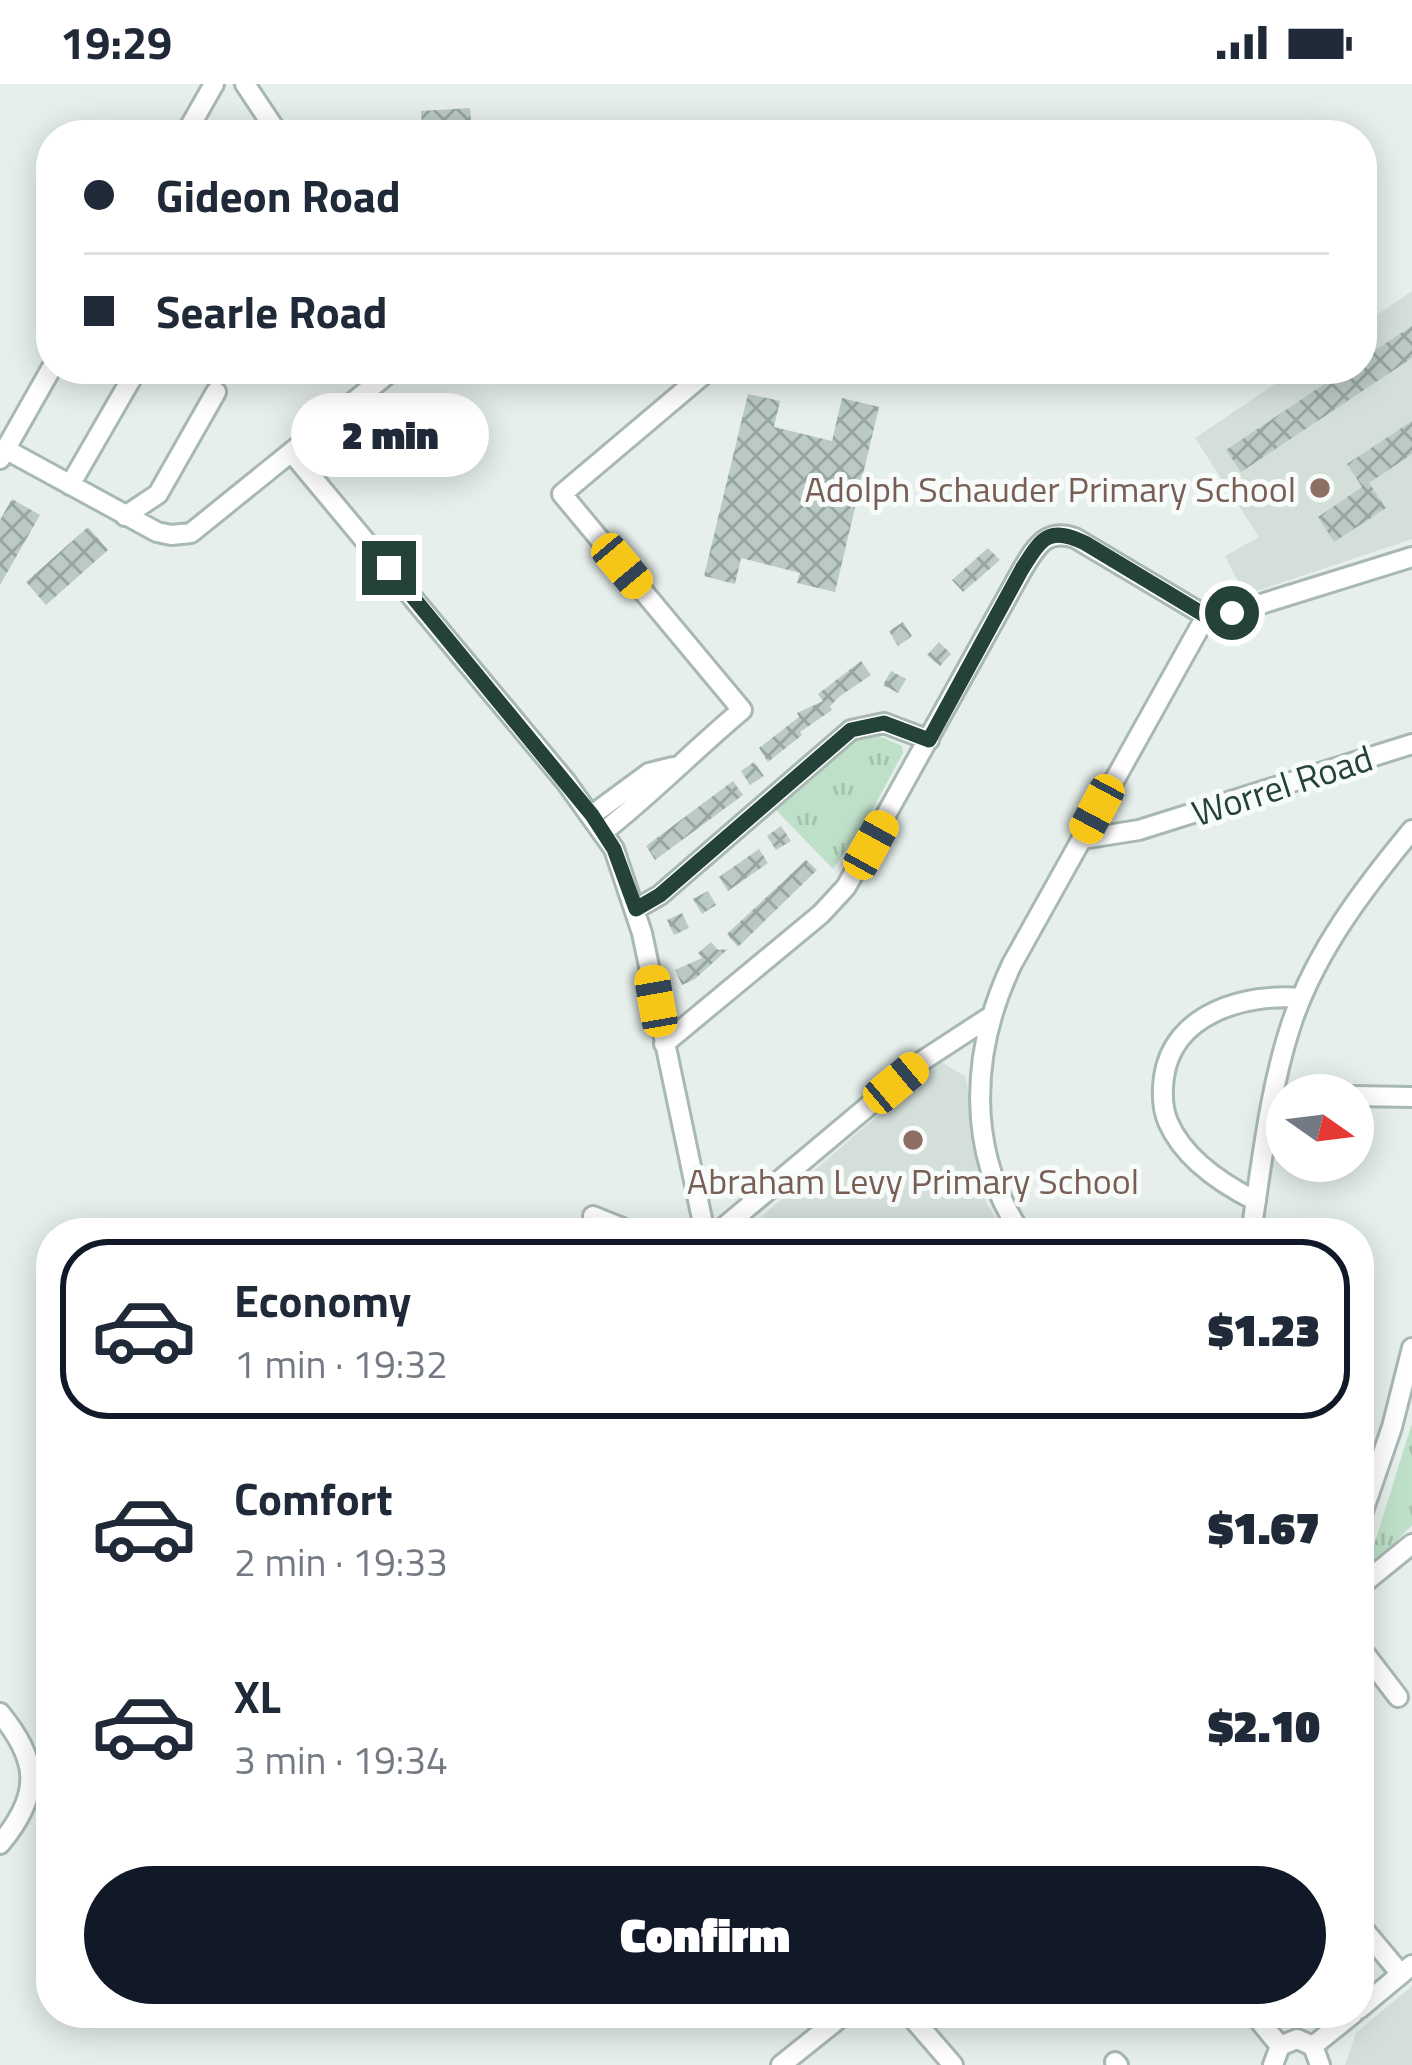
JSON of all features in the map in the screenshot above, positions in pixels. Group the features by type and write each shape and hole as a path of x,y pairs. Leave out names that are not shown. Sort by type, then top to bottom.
{"street":[{"path":"194,120 214,84"},
{"path":"245,84 270,120"},
{"path":"43,384 3,454 163,534 191,533 292,453 369,384"},
{"path":"70,485 128,384"},
{"path":"597,823 649,773 673,767 742,710 562,494 692,384"},
{"path":"125,516 158,494 217,392"},
{"path":"292,453 597,823 636,909 702,1218"},
{"path":"664,1044 834,902 858,869 1038,545 1049,536 1065,534 1206,616 1232,613 1412,557"},
{"path":"1014,1218 990,1168 981,1125 980,1070 988,1018 1012,964 1206,616"},
{"path":"636,909 660,895 851,730 884,723 929,740"},
{"name":"Worrel Road","path":"1082,839 1139,830 1412,744"},
{"path":"1286,1074 1301,998 1355,903 1412,830"},
{"path":"1256,1201 1219,1180 1175,1134 1163,1106 1167,1059 1192,1026 1217,1011 1265,996 1301,998"},
{"path":"735,1218 922,1061 988,1018"},
{"path":"1374,1096 1412,1097"},
{"path":"1254,1218 1266,1160"},
{"path":"593,1216 598,1218"},
{"path":"1374,1479 1412,1348"},
{"path":"1374,1575 1412,1544"},
{"path":"1374,1666 1398,1697"},
{"path":"0,1712 27,1750 32,1770 28,1795 0,1844"},
{"path":"1374,1938 1407,1970 1374,1997"},
{"path":"784,2064 828,2028"},
{"path":"921,2028 952,2065"},
{"path":"1261,2028 1276,2055 1297,2039 1317,2056 1341,2028"}],"shaded area":[{"name":"Adolph Schauder Primary School","path":"1412,291 1412,539 1245,595 1225,556 1259,537 1195,438 1275,384 1377,384 1377,315"},
{"name":"Abraham Levy Primary School","path":"940,1061 966,1077 986,1202 996,1218 760,1218"},
{"path":"1412,1986 1412,2065 1345,2065 1356,2033 1374,2028 1374,2018"}],"green space":[{"path":"861,736 879,736 902,746 903,753 833,869 776,810"},
{"path":"1412,1423 1412,1525 1377,1561 1374,1545"}],"building":[{"path":"470,108 471,120 421,120 421,111"},
{"path":"1412,326 1412,358 1377,381 1377,349"},
{"path":"1325,384 1373,384 1241,472 1226,450"},
{"path":"748,394 780,401 774,427 832,441 842,398 879,407 835,592 797,583 800,573 741,558 735,584 704,576"},
{"path":"1412,421 1412,454 1369,483 1386,508 1334,542 1318,517 1362,487 1347,464"},
{"path":"12,499 40,515 0,585 0,520"},
{"path":"88,527 108,550 46,605 26,582"},
{"path":"988,548 1000,560 963,592 952,580"},
{"path":"903,622 912,636 898,646 889,631"},
{"path":"939,642 951,654 940,666 927,655"},
{"path":"861,661 871,675 840,696 830,706 832,710 768,762 759,748 799,717 797,713 823,701 818,694"},
{"path":"891,671 906,679 898,693 883,685"},
{"path":"754,762 764,776 750,785 741,771"},
{"path":"733,781 743,795 655,860 646,846"},
{"path":"781,826 791,841 776,850 767,836"},
{"path":"759,849 768,863 728,891 719,877"},
{"path":"806,860 817,870 738,947 727,934"},
{"path":"708,891 716,905 702,914 693,899"},
{"path":"682,913 689,928 674,935 667,920"},
{"path":"711,942 718,950 728,949 682,985 675,970 702,958 698,953"}],"place":[{"name":"Adolph Schauder Primary School","path":"1320,488"},
{"name":"Abraham Levy Primary School","path":"913,1140"}],"route":[{"path":"389,568 592,815 614,849 636,909 660,895 851,730 884,723 929,740 1022,569 1049,536 1065,534 1085,543 1206,616 1232,613"}]}
